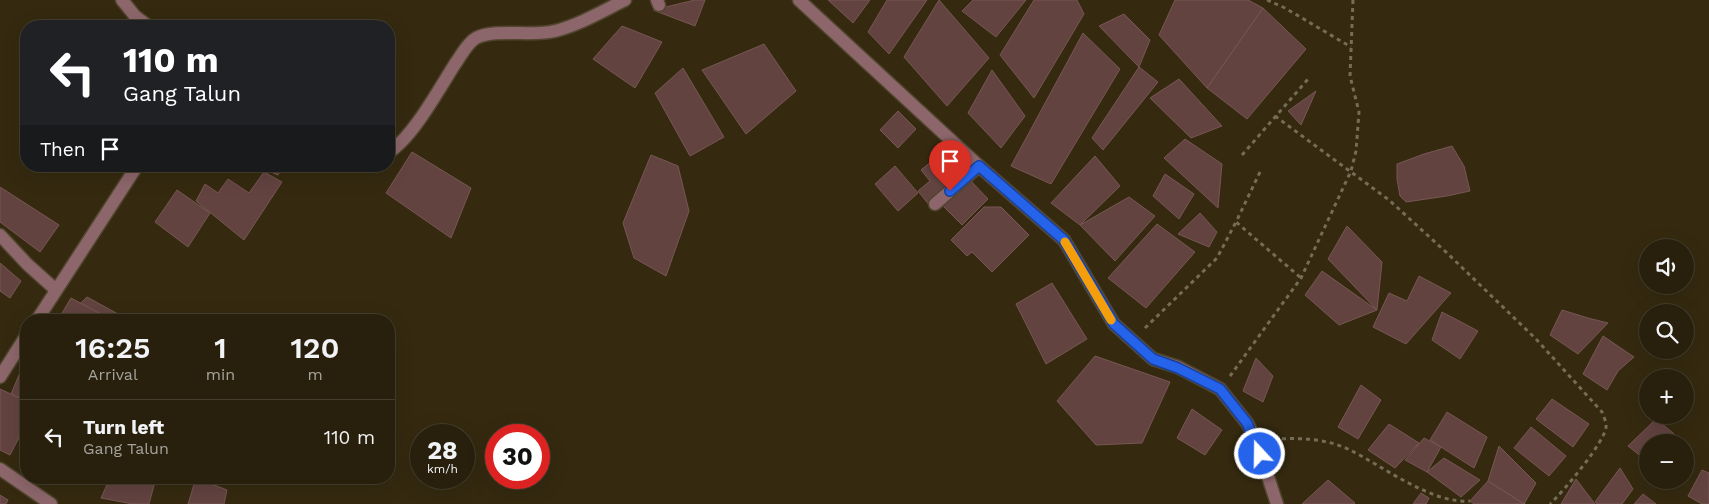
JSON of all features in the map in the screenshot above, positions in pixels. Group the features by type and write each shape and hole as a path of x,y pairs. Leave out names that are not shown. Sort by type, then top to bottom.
{"street":[{"path":"122,0 140,20"},
{"path":"395,148 421,116 466,48 476,38 490,34 527,34 555,31 582,21 625,0"},
{"path":"798,0 979,166 1064,240 1114,324 1132,341 1153,359 1178,368 1220,389 1247,423 1256,440 1276,504"},
{"path":"935,204 979,166"},
{"path":"41,314 133,172"},
{"path":"0,235 27,264 56,290"},
{"path":"0,377 20,345"},
{"path":"0,469 20,483"},
{"path":"22,484 51,504"}],"path":[{"path":"1267,0 1285,8 1351,48"},
{"path":"1220,389 1301,278 1351,171 1356,151 1359,112 1350,76 1353,0"},
{"path":"1242,155 1309,78"},
{"path":"1275,116 1389,200 1448,253 1536,339 1602,412 1606,427 1602,438 1550,504"},
{"path":"1132,341 1217,258 1260,172"},
{"path":"1236,222 1301,278"},
{"path":"1256,440 1296,438 1324,441 1348,449 1419,488 1450,500 1470,501"}],"building":[{"path":"695,0 705,0 695,26 653,10"},
{"path":"828,0 870,0 853,23"},
{"path":"887,0 927,0 889,54 868,32"},
{"path":"939,0 989,58 947,106 904,57"},
{"path":"973,0 1026,0 996,37 962,11"},
{"path":"1034,0 1077,0 1084,14 1034,98 1000,55"},
{"path":"1175,0 1248,0 1263,8 1207,88 1159,35"},
{"path":"1263,8 1306,49 1247,119 1207,88"},
{"path":"1124,14 1150,40 1139,67 1099,26"},
{"path":"622,26 662,42 635,88 593,59"},
{"path":"1083,33 1120,69 1051,184 1011,166"},
{"path":"764,44 796,91 746,134 702,70"},
{"path":"1139,67 1158,82 1103,150 1092,138"},
{"path":"683,68 724,137 690,156 655,93"},
{"path":"992,70 1025,116 1001,148 968,113"},
{"path":"1179,79 1222,126 1191,138 1150,98"},
{"path":"1316,91 1301,125 1288,111"},
{"path":"898,111 916,129 898,148 880,130"},
{"path":"1185,139 1222,164 1218,208 1164,158"},
{"path":"1452,146 1464,166 1470,191 1406,202 1400,196 1397,164"},
{"path":"412,152 471,188 451,238 386,193"},
{"path":"651,155 678,166 689,211 666,276 634,258 623,223"},
{"path":"1095,156 1120,186 1080,225 1051,203"},
{"path":"933,160 946,175 955,168 963,177 930,206 918,191 930,181 921,170"},
{"path":"895,166 918,193 898,211 875,184"},
{"path":"264,172 282,182 244,240 196,201 205,184 218,193 228,179 249,193"},
{"path":"1165,174 1194,194 1179,219 1153,196"},
{"path":"970,180 988,199 962,225 940,203"},
{"path":"0,187 59,225 40,252 0,222"},
{"path":"177,190 210,213 188,247 155,222"},
{"path":"1129,197 1155,216 1115,261 1080,225"},
{"path":"984,207 1001,207 1029,235 992,272 972,252 967,256 951,240"},
{"path":"1200,213 1217,232 1209,247 1178,234"},
{"path":"1157,224 1195,252 1146,308 1108,278"},
{"path":"1347,226 1382,262 1377,310 1328,259"},
{"path":"0,263 21,281 10,298 0,291"},
{"path":"1322,271 1377,310 1339,325 1305,295"},
{"path":"1419,276 1451,293 1406,344 1373,327 1389,293 1407,301"},
{"path":"1052,283 1087,339 1046,364 1016,304"},
{"path":"87,297 118,314 69,314"},
{"path":"71,298 101,314 62,314"},
{"path":"1562,310 1608,323 1578,354 1550,335"},
{"path":"1442,312 1478,331 1460,359 1432,340"},
{"path":"1603,336 1634,357 1618,371 1607,390 1583,374"},
{"path":"1095,356 1170,382 1142,443 1096,445 1057,401"},
{"path":"1256,358 1273,376 1263,402 1243,391"},
{"path":"20,373 20,398 11,394"},
{"path":"1361,385 1381,400 1358,439 1338,427"},
{"path":"0,389 20,398 20,436 10,455 0,450"},
{"path":"1552,399 1589,424 1573,447 1536,419"},
{"path":"1192,409 1222,430 1205,455 1177,438"},
{"path":"1447,412 1487,437 1474,468 1430,440"},
{"path":"1389,424 1419,443 1395,468 1368,450"},
{"path":"1651,424 1662,424 1674,434 1640,434"},
{"path":"1531,427 1566,456 1549,476 1514,448"},
{"path":"1639,435 1639,455 1628,446"},
{"path":"1424,438 1441,447 1427,472 1405,460"},
{"path":"1499,446 1536,483 1524,504 1488,481"},
{"path":"1444,458 1480,480 1461,497 1427,472"},
{"path":"1620,468 1633,489 1622,504 1597,504 1595,502"},
{"path":"1702,470 1709,473 1709,504 1702,504 1688,496 1692,489 1694,489 1694,485"},
{"path":"1576,479 1595,504 1561,504"},
{"path":"1328,480 1355,503 1302,504"},
{"path":"1488,481 1524,504 1474,504 1470,501"},
{"path":"107,484 154,484 149,504 133,504 101,498"},
{"path":"194,484 212,484 227,490 224,504 188,504"},
{"path":"1421,493 1429,498 1426,504 1413,504"},
{"path":"1643,494 1656,504 1634,504"},
{"path":"0,495 8,500 6,504 0,504"}],"slow traffic":[{"path":"1065,242 1111,320"}],"route":[{"path":"950,191 979,166 1064,240 1114,324 1153,359 1178,368 1220,389 1226,395 1247,423 1256,440 1260,454"}]}
